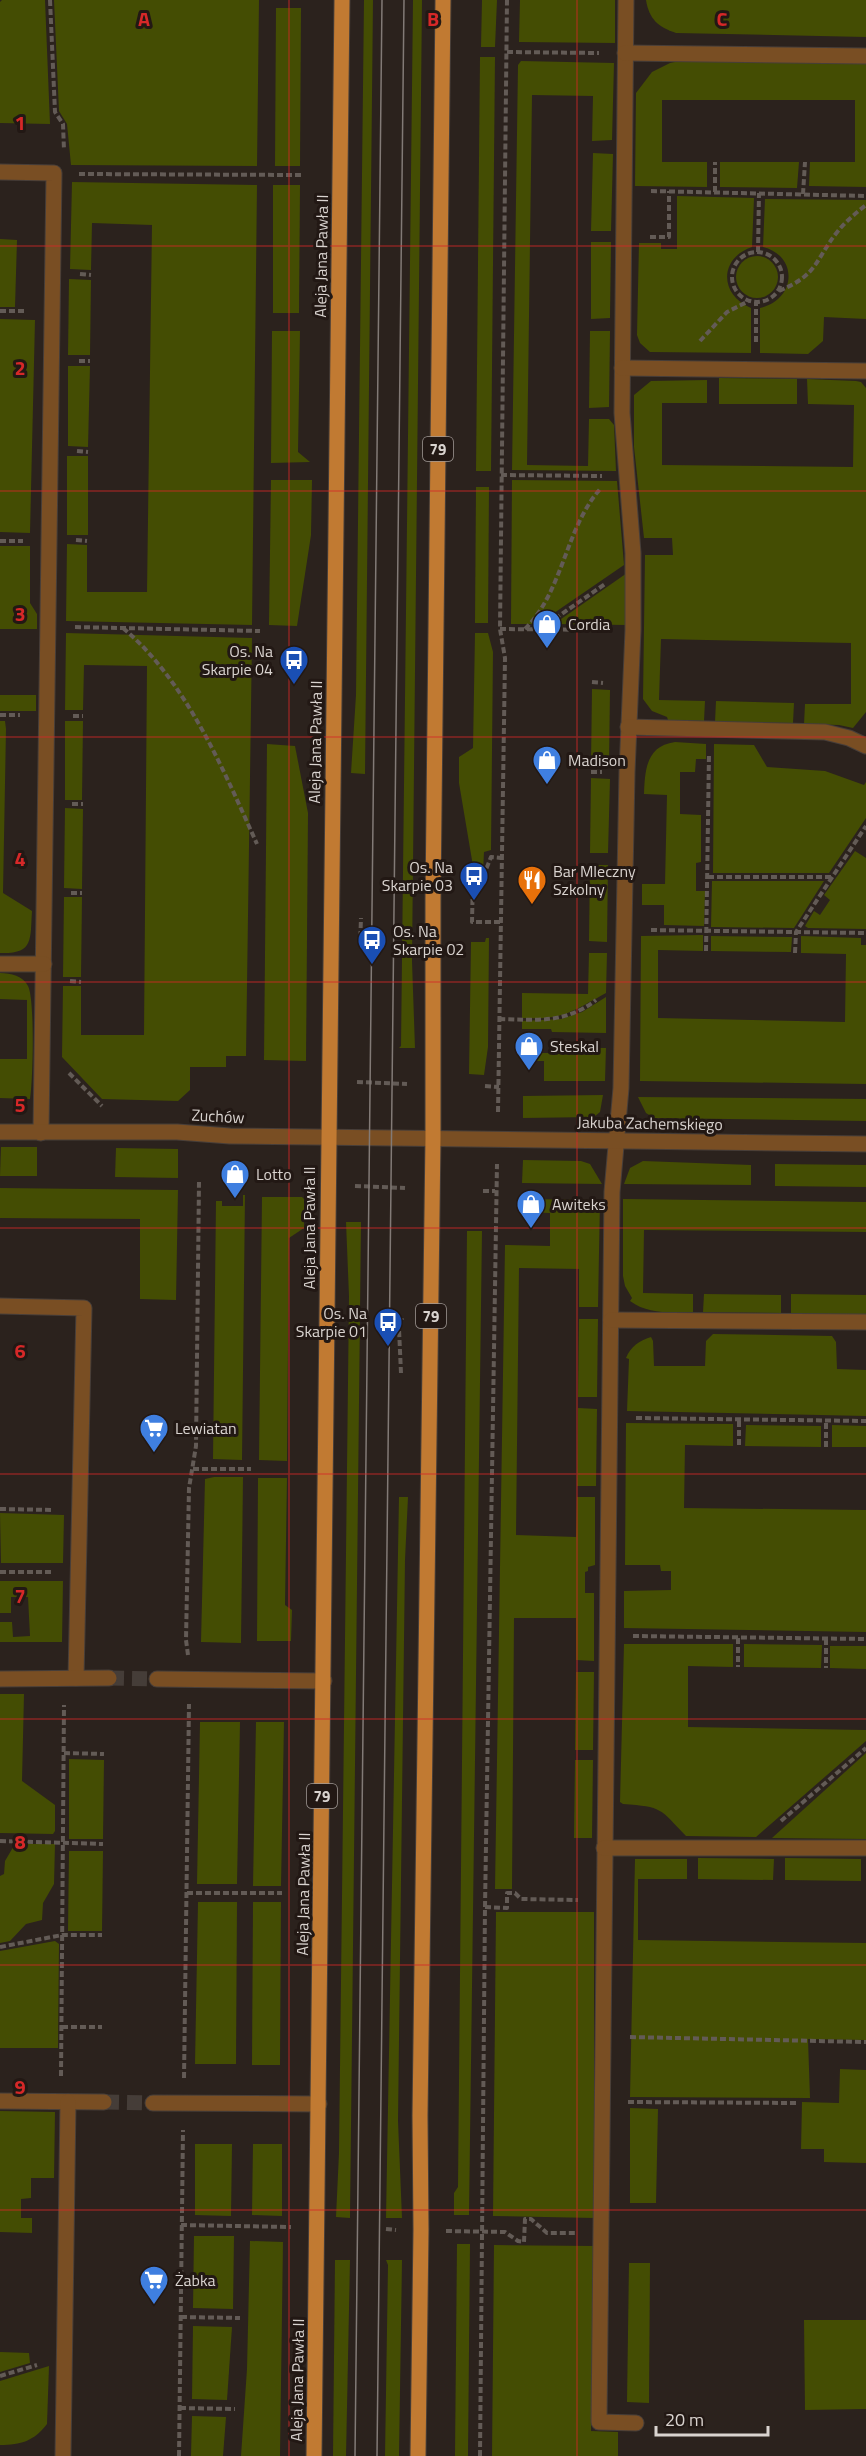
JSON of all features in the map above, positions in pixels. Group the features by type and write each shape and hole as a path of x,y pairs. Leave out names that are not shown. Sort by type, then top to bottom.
{"main road":[{"name":"Aleja Jana Pawła II","path":"314,2456 342,0"},
{"name":"79","path":"418,2456 420,2116 434,1138 433,899 443,0"}],"street":[{"path":"626,0 622,190 622,368 625,476 633,565 633,630 628,728 621,1088 612,1192 599,2422 636,2423"},
{"path":"625,53 866,56"},
{"path":"0,172 54,173 41,1133"},
{"path":"622,368 866,371"},
{"path":"628,728 825,732 849,738 866,746"},
{"path":"0,964 44,964"},
{"name":"Zuchów","path":"0,1132 434,1138"},
{"name":"Jakuba Zachemskiego","path":"434,1138 866,1144"},
{"path":"0,1306 84,1308 76,1678"},
{"path":"611,1320 866,1322"},
{"path":"0,1679 109,1678"},
{"path":"157,1679 324,1681"},
{"path":"604,1848 866,1848"},
{"path":"0,2101 104,2102"},
{"path":"63,2456 68,2102"},
{"path":"153,2103 319,2104"}],"path":[{"path":"50,0 56,112 63,124 64,154"},
{"path":"498,1121 505,658 500,629 507,0"},
{"path":"507,52 587,53"},
{"path":"715,162 715,192"},
{"path":"804,194 805,162"},
{"path":"78,174 301,175"},
{"path":"622,190 866,196"},
{"path":"647,237 669,237 669,191"},
{"path":"758,252 759,193"},
{"path":"778,291 782,279 780,266 771,256 758,252 741,258 736,263 732,276 735,288 750,301 769,300 778,291 792,285 813,270 839,230 866,205"},
{"path":"676,369 727,312 750,301"},
{"path":"755,370 756,302"},
{"path":"0,311 30,312"},
{"path":"501,475 603,476"},
{"path":"525,629 549,596 594,496 608,481"},
{"path":"0,541 28,541"},
{"path":"539,629 614,578"},
{"path":"72,627 260,631"},
{"path":"123,628 154,658 173,682 205,737 257,844"},
{"path":"500,629 591,630"},
{"path":"71,716 83,716"},
{"path":"706,951 709,752"},
{"path":"795,952 796,932 866,826"},
{"path":"500,922 472,922 473,877 486,872 491,857 501,858"},
{"path":"708,877 832,877"},
{"path":"361,917 361,941"},
{"path":"650,930 866,933"},
{"path":"499,1019 551,1020 582,1011 607,995 623,995"},
{"path":"65,1070 102,1106"},
{"path":"362,1082 399,1084"},
{"path":"485,1086 499,1087"},
{"path":"480,2456 485,1907 497,1159"},
{"path":"189,1661 186,1640 188,1500 196,1446 199,1182"},
{"path":"363,1186 397,1188"},
{"path":"483,1191 495,1191"},
{"path":"610,1418 866,1421"},
{"path":"739,1420 739,1445"},
{"path":"826,1421 826,1447"},
{"path":"192,1468 251,1469"},
{"path":"0,1509 64,1511"},
{"path":"0,1572 53,1572"},
{"path":"630,1636 866,1640"},
{"path":"738,1638 738,1667"},
{"path":"826,1639 826,1668"},
{"path":"184,2086 189,1700"},
{"path":"62,2058 64,1721"},
{"path":"779,1823 866,1748"},
{"path":"64,1753 104,1754"},
{"path":"0,1840 103,1844"},
{"path":"187,1893 282,1893"},
{"path":"485,1907 507,1908 507,1893 515,1893 521,1899 586,1900"},
{"path":"0,1947 62,1935 102,1935"},
{"path":"62,2027 102,2027"},
{"path":"626,2037 866,2042"},
{"path":"621,2102 798,2103"},
{"path":"179,2456 183,2120"},
{"path":"439,2230 505,2232 518,2241 524,2242 525,2219 531,2219 547,2233 582,2234"},
{"path":"181,2224 298,2228"},
{"path":"181,2317 240,2318"},
{"path":"0,2376 44,2363"},
{"path":"180,2408 235,2409"}],"green space":[{"path":"2,0 45,0 50,124 0,123 0,2"},
{"path":"54,0 259,0 257,166 71,165 67,124 59,111"},
{"path":"364,0 373,0 365,774 351,773 356,695"},
{"path":"413,0 422,0 412,961 415,1048 399,1048 401,1046"},
{"path":"482,0 497,0 495,47 481,47"},
{"path":"520,0 615,0 615,43 519,42"},
{"path":"646,0 866,0 866,37 676,33 655,21 649,12"},
{"path":"276,8 301,8 300,166 275,166"},
{"path":"480,57 495,57 491,471 476,471"},
{"path":"521,61 614,63 612,140 592,141 593,96 532,95 527,465 588,466 589,419 609,419 614,425 616,471 512,470 518,65"},
{"path":"680,61 866,63 866,187 809,186 810,162 855,162 855,100 662,100 662,162 707,162 707,187 635,186 636,93 652,72"},
{"path":"593,153 613,154 611,231 591,231"},
{"path":"720,162 799,162 797,188 720,187"},
{"path":"72,182 257,185 252,625 66,621 67,544 87,545 87,592 147,592 152,225 92,223 91,270 70,269"},
{"path":"273,185 300,185 299,313 273,313"},
{"path":"677,196 754,198 752,247 733,259 727,277 733,295 751,308 751,353 650,352 640,343 637,335 639,243 661,243 661,249 677,249"},
{"path":"765,199 866,200 866,319 824,317 823,341 808,354 760,353 760,308 781,296 788,278 783,259 775,252 763,247"},
{"path":"0,239 17,240 15,307 0,307"},
{"path":"591,242 611,242 610,318 591,319"},
{"path":"757,256 772,262 778,277 772,292 757,298 742,292 736,277 742,262"},
{"path":"69,279 91,280 90,355 68,355"},
{"path":"0,319 35,320 30,533 0,532"},
{"path":"272,331 300,331 298,452 310,462 271,463"},
{"path":"590,331 610,331 609,407 589,408"},
{"path":"68,366 90,366 88,447 68,446"},
{"path":"719,378 797,379 797,404 719,404"},
{"path":"807,379 856,381 861,382 866,388 866,712 853,728 839,725 804,724 805,704 851,704 851,643 661,639 659,700 705,701 704,721 668,720 667,717 652,711 643,699 645,555 673,555 672,538 644,538 634,447 634,395 651,381 707,380 707,403 662,403 662,465 853,467 854,405 808,404"},
{"path":"67,456 88,456 88,535 67,535"},
{"path":"271,480 312,480 311,535 297,626 269,625"},
{"path":"512,480 617,481 624,565 538,624 511,624"},
{"path":"476,487 489,487 488,623 475,623"},
{"path":"0,546 30,546 30,603 37,614 37,629 0,629"},
{"path":"627,573 626,625 554,624"},
{"path":"66,633 252,638 246,1056 226,1056 226,1067 190,1067 190,1090 178,1101 102,1099 62,1057 63,986 81,986 81,1035 144,1035 147,666 84,665 83,710 65,710"},
{"path":"475,633 488,633 493,652 491,850 484,852 483,872 474,872 459,783 459,757 473,748"},
{"path":"592,689 610,690 609,765 591,765"},
{"path":"0,695 36,695 36,711 0,711"},
{"path":"716,701 794,703 793,723 715,722"},
{"path":"0,721 5,721 6,729 3,893 32,911 28,943 25,948 11,953 0,953"},
{"path":"65,721 83,721 82,800 65,800"},
{"path":"675,742 706,744 706,759 696,759 695,772 680,772 680,814 701,815 701,862 696,863 696,891 705,891 704,926 664,925 664,905 642,905 642,884 665,884 667,795 644,794 645,776 649,760 658,748"},
{"path":"267,744 295,746 308,813 306,1061 264,1060"},
{"path":"714,744 754,745 767,767 825,771 864,785 866,782 866,818 829,873 713,873"},
{"path":"591,778 610,779 608,853 590,853"},
{"path":"65,808 83,809 82,889 64,888"},
{"path":"855,851 866,858 866,929 808,928 805,926 814,911 820,915 830,900 824,895"},
{"path":"590,865 608,865 607,942 589,941"},
{"path":"712,881 824,881 794,928 711,927"},
{"path":"64,897 82,897 81,977 63,977"},
{"path":"703,935 703,951 658,950 658,1018 845,1022 846,954 801,953 801,936 861,938 861,945 866,945 866,1084 640,1081 641,936"},
{"path":"711,936 792,937 791,952 711,951"},
{"path":"486,938 489,938 488,1047 484,1075 469,1074 471,942 485,942"},
{"path":"589,953 607,953 606,993 558,1016 522,1018 522,993 588,994"},
{"path":"0,973 20,977 28,986 30,994 33,1041 30,1099 0,1098 0,1059 27,1059 27,1000 0,999"},
{"path":"606,997 606,1033 522,1029 522,1021 561,1019 582,1012"},
{"path":"552,1047 606,1048 605,1081 544,1081 544,1061 522,1061 522,1053 552,1053"},
{"path":"603,1095 600,1112 594,1117 523,1118 523,1096"},
{"path":"638,1097 866,1099 866,1121 654,1118 646,1113"},
{"path":"1,1147 37,1147 37,1176 0,1176"},
{"path":"116,1148 178,1149 178,1178 115,1177"},
{"path":"523,1160 581,1161 590,1164 602,1184 522,1183"},
{"path":"643,1161 751,1165 751,1185 624,1184 630,1168"},
{"path":"775,1164 866,1165 866,1187 775,1186"},
{"path":"0,1188 178,1190 176,1300 140,1299 140,1219 0,1218"},
{"path":"243,1195 245,1195 242,1460 213,1459 216,1201 222,1201 222,1206 243,1206"},
{"path":"262,1197 302,1197 304,1199 304,1228 289,1238 287,1461 259,1460"},
{"path":"522,1199 600,1200 598,1307 579,1307 579,1269 519,1268 516,1535 576,1537 577,1497 595,1497 595,1565 588,1567 588,1571 585,1572 585,1593 594,1593 594,1661 576,1660 576,1618 514,1618 512,1889 495,1889 505,1245 550,1246 550,1213 522,1212"},
{"path":"623,1199 866,1202 866,1232 644,1230 643,1293 693,1294 693,1312 652,1311 630,1301 632,1298 625,1286"},
{"path":"346,1222 361,1222 350,2218 336,2217 339,2153 349,1296"},
{"path":"467,1231 482,1231 469,2215 454,2215 454,2193 458,2187"},
{"path":"704,1294 781,1295 781,1313 703,1312"},
{"path":"791,1294 866,1295 866,1314 791,1314"},
{"path":"579,1319 598,1319 597,1397 578,1397"},
{"path":"713,1334 832,1336 836,1342 837,1369 866,1370 866,1416 627,1411 629,1359 626,1358 636,1344 651,1337 654,1366 705,1366 706,1341"},
{"path":"578,1408 597,1409 596,1486 577,1486"},
{"path":"626,1423 733,1424 733,1446 685,1445 684,1508 866,1510 866,1632 624,1628 624,1591 671,1590 671,1571 661,1571 660,1565 625,1565"},
{"path":"746,1425 821,1426 821,1447 745,1446"},
{"path":"832,1425 866,1426 866,1447 832,1447"},
{"path":"243,1477 241,1643 201,1642 205,1479"},
{"path":"258,1478 287,1478 285,1605 292,1610 291,1641 257,1641"},
{"path":"399,1497 408,1497 405,1560 398,2121 402,2218 386,2218"},
{"path":"0,1513 64,1515 63,1563 1,1563"},
{"path":"0,1581 63,1581 62,1642 0,1642 0,1622 12,1622 13,1637 30,1636 28,1597 11,1597 11,1613 0,1613"},
{"path":"624,1644 733,1644 733,1667 688,1666 688,1727 866,1730 866,1741 756,1837 686,1836 665,1814 646,1806 620,1802"},
{"path":"744,1644 822,1645 821,1668 744,1667"},
{"path":"830,1646 866,1646 866,1669 830,1668"},
{"path":"576,1672 594,1672 593,1750 575,1750"},
{"path":"0,1694 24,1694 22,1781 55,1805 53,1834 0,1833"},
{"path":"200,1722 240,1722 237,1884 197,1884"},
{"path":"256,1722 284,1722 281,1886 253,1886"},
{"path":"866,1753 866,1839 772,1838"},
{"path":"69,1759 104,1760 103,1839 69,1839"},
{"path":"575,1760 593,1760 592,1838 574,1838"},
{"path":"15,1844 55,1844 54,1884 43,1903 42,1920 26,1924 10,1941 0,1943 0,1876 4,1874 5,1861"},
{"path":"69,1851 103,1851 102,1931 68,1931"},
{"path":"698,1858 774,1859 773,1880 698,1879"},
{"path":"785,1858 861,1859 861,1881 785,1880"},
{"path":"635,1859 687,1859 687,1879 638,1879 638,1940 866,1943 866,2040 808,2039 810,2098 630,2097"},
{"path":"198,1902 237,1902 236,2064 195,2064"},
{"path":"253,1902 281,1902 280,2065 252,2065"},
{"path":"496,1912 594,1912 594,2218 493,2216"},
{"path":"55,1941 59,1944 58,2048 0,2048 0,1951"},
{"path":"840,2069 866,2070 866,2163 824,2162 824,2149 801,2149 802,2102 839,2103"},
{"path":"630,2108 658,2109 656,2203 630,2203"},
{"path":"0,2111 55,2112 54,2178 31,2178 31,2198 21,2199 21,2218 32,2218 32,2233 0,2232"},
{"path":"195,2144 232,2144 231,2216 195,2215"},
{"path":"253,2144 282,2144 282,2216 252,2215"},
{"path":"194,2236 234,2236 233,2309 193,2308"},
{"path":"250,2241 283,2242 280,2456 241,2456 247,2369"},
{"path":"457,2244 470,2244 468,2456 455,2456"},
{"path":"494,2245 594,2246 591,2431 618,2432 618,2456 492,2456"},
{"path":"335,2260 350,2260 346,2456 333,2456"},
{"path":"386,2260 402,2260 399,2456 385,2456 388,2265"},
{"path":"629,2263 650,2263 649,2403 627,2402"},
{"path":"804,2320 866,2320 866,2409 805,2410"},
{"path":"193,2326 232,2327 227,2400 192,2399"},
{"path":"0,2352 29,2353 30,2363 0,2372"},
{"path":"49,2366 47,2424 26,2441 0,2445 0,2381"},
{"path":"192,2416 226,2417 223,2456 191,2456"}],"tunnel":[{"path":"109,1678 157,1679"},
{"path":"104,2102 153,2103"}],"tram line":[{"path":"355,2456 382,0"},
{"path":"377,2456 404,0"}],"place":[{"name":"Cordia","path":"547,650"},
{"name":"Os. Na Skarpie 04","path":"294,686"},
{"name":"Madison","path":"547,786"},
{"name":"Os. Na Skarpie 03","path":"474,902"},
{"name":"Bar Mleczny Szkolny","path":"532,906"},
{"name":"Os. Na Skarpie 02","path":"372,966"},
{"name":"Steskal","path":"529,1072"},
{"name":"Lotto","path":"235,1200"},
{"name":"Awiteks","path":"531,1230"},
{"name":"Os. Na Skarpie 01","path":"388,1348"},
{"name":"Lewiatan","path":"154,1454"},
{"name":"Żabka","path":"154,2306"}]}
